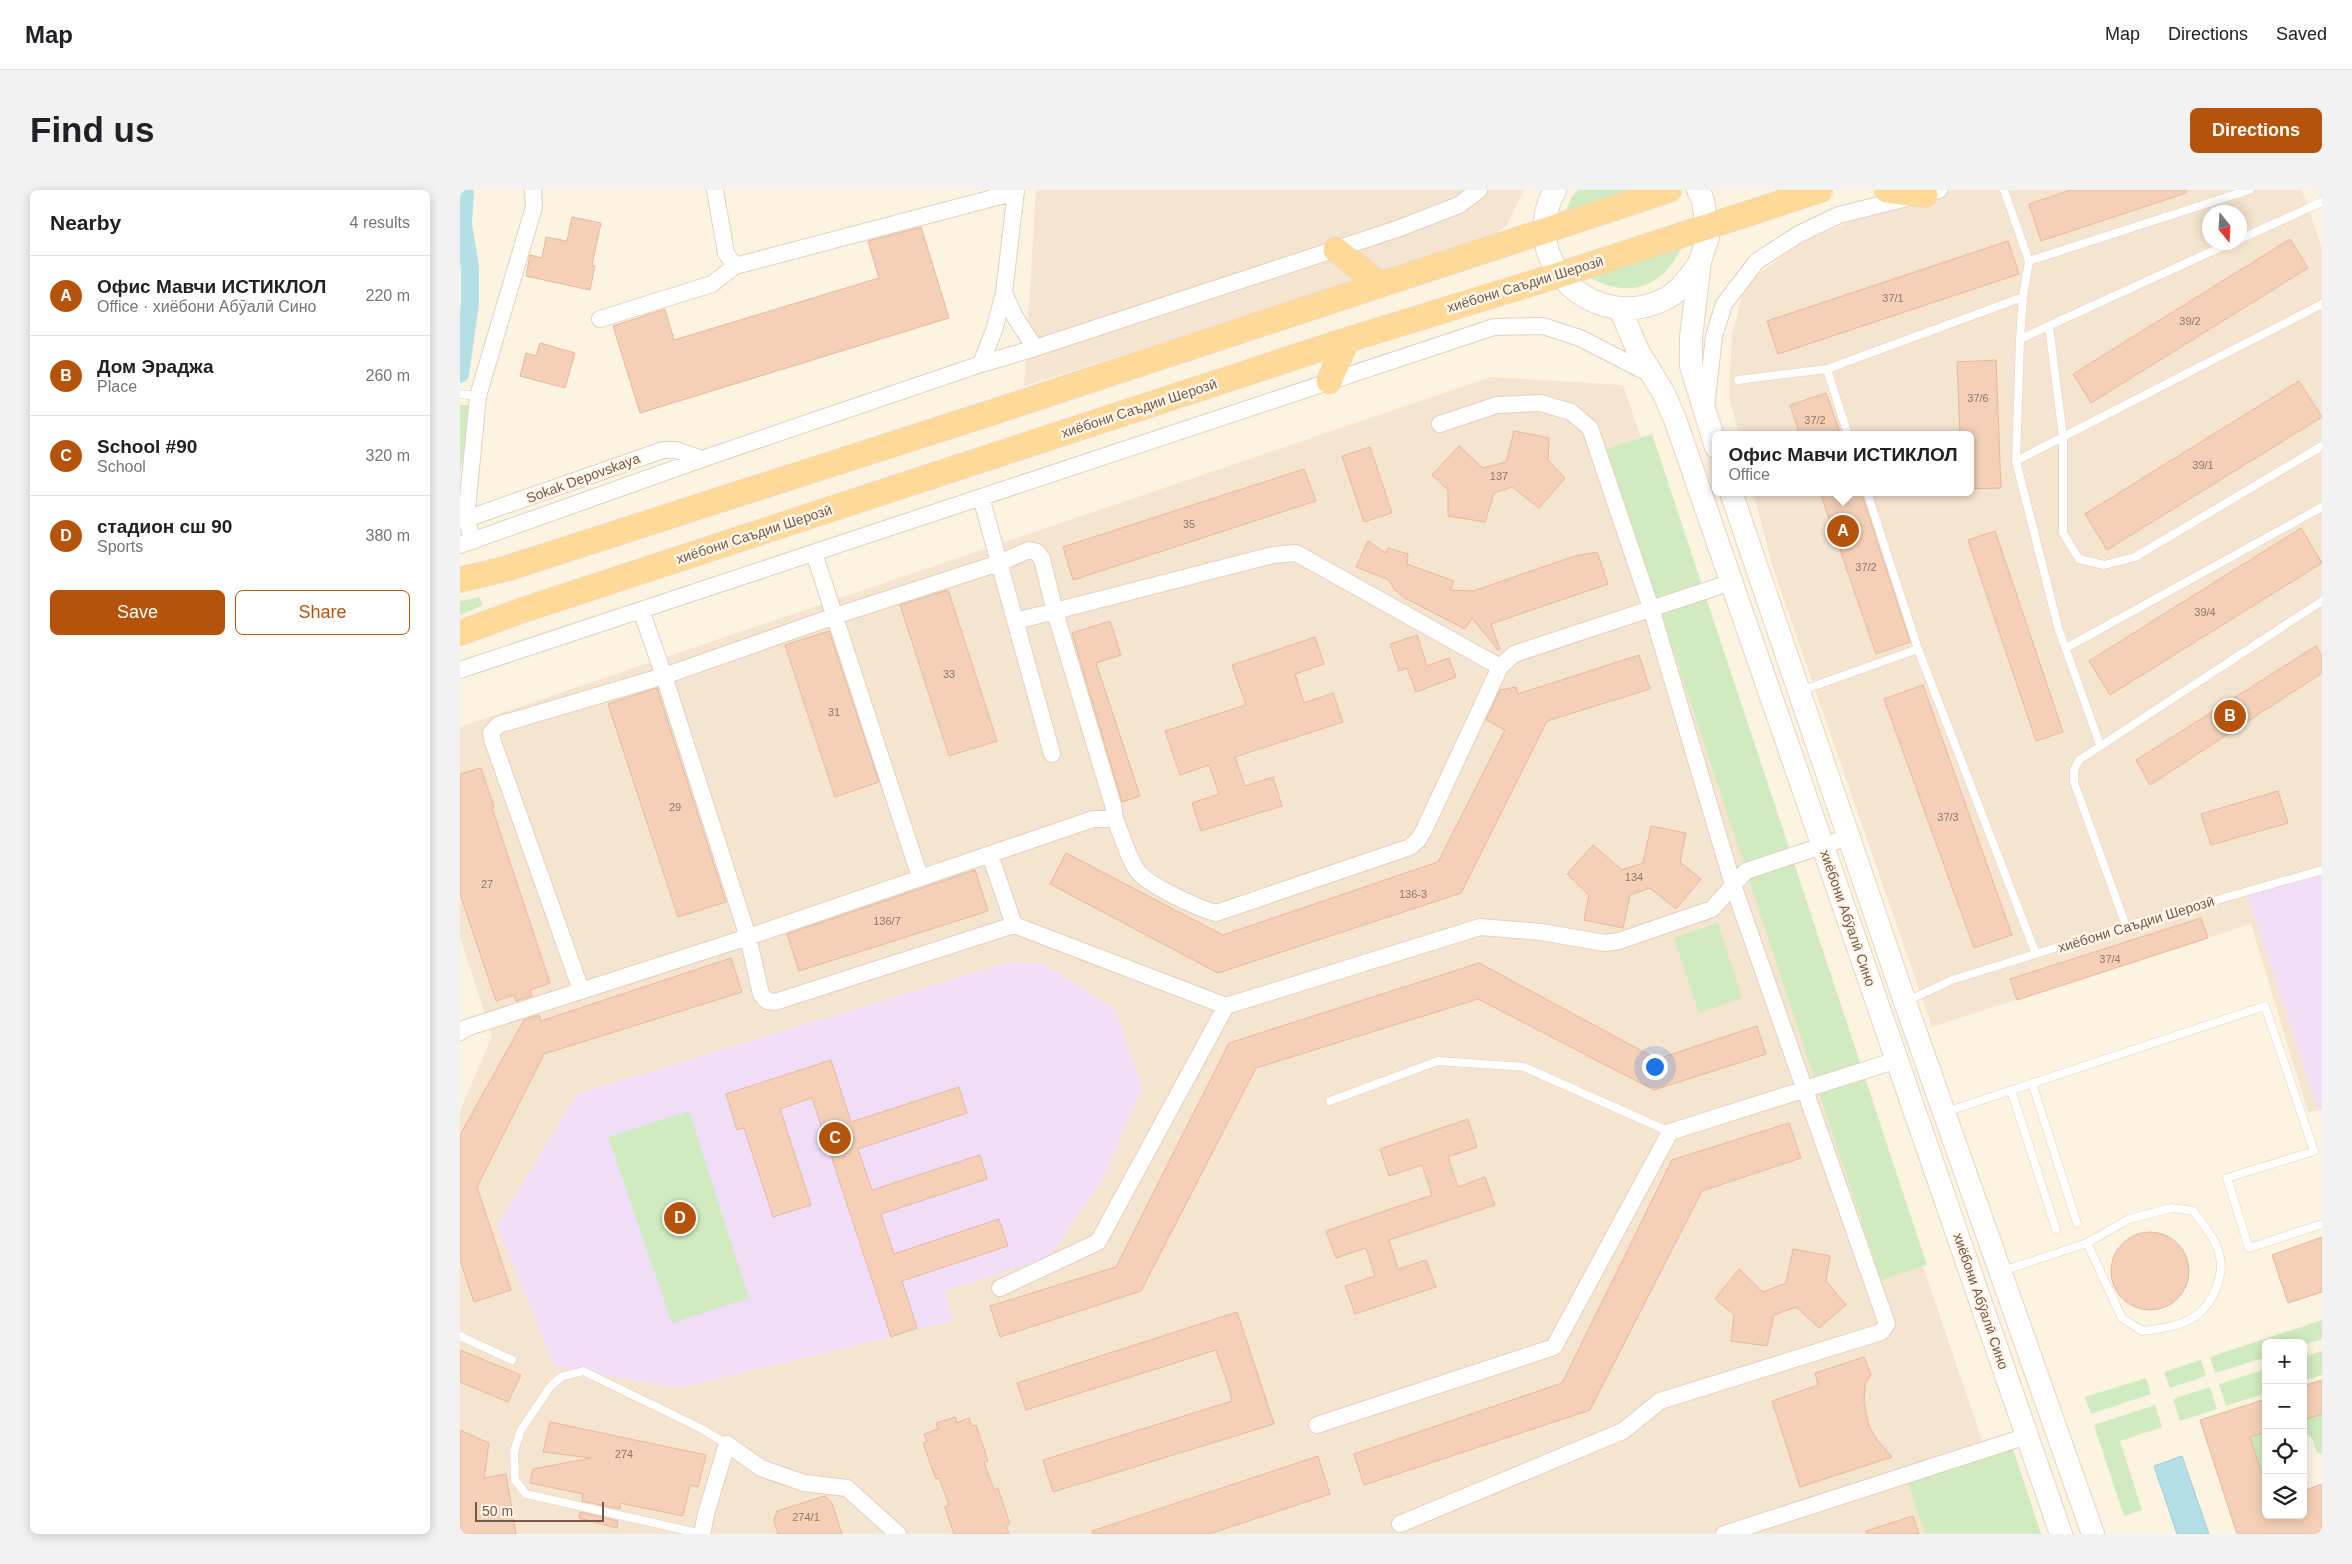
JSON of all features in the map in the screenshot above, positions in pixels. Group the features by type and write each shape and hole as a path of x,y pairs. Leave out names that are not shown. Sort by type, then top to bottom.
{"main road":[{"path":"460,580 508,568 1546,232 1670,190"},
{"path":"1698,190 1703,200 1708,225 1708,237 1700,261 1691,337 1690,366 1712,436"},
{"name":"хиёбони Саъдии Шерозӣ","path":"460,633 561,598 1347,340 1559,275 1820,190"},
{"path":"1887,190 1932,192"},
{"path":"1553,192 1545,215 1548,248 1559,275 1574,289 1595,303 1620,309 1644,307 1668,298 1687,282 1700,261"},
{"path":"1336,250 1381,285"},
{"name":"хиёбони Абӯалӣ Сино","path":"1620,309 1638,351 1650,374 1664,394 1675,419 2061,1534"},
{"path":"1329,382 1347,340"},
{"name":"хиёбони Абӯалӣ Сино","path":"1732,496 1905,1002 2093,1534"}],"street":[{"path":"533,190 534,207 468,395 466,543 702,459 981,364 1336,250 1459,205 1479,190"},
{"path":"715,190 726,253 735,266"},
{"path":"600,320 712,284 735,266 1016,191 1004,293 994,330 981,364"},
{"path":"1705,416 1714,336 1718,321 1724,304 1757,261 1799,234 1839,215 1932,192"},
{"path":"1004,293 1015,317 1035,348"},
{"path":"460,670 1494,327 1543,326 1580,338 1650,374"},
{"path":"1400,1524 1624,1431 1660,1401 1881,1332 1887,1324 1733,885 1651,608 1590,428 1571,412 1541,403 1497,405 1440,424"},
{"name":"Sokak Depovskaya","path":"466,520 663,450 676,450 702,459"},
{"path":"981,497 1052,754"},
{"path":"581,990 491,733 498,725 664,676 835,616 999,563 1029,550 1037,552 1042,559 1055,612 1113,805 1115,819 1136,869 1143,878 1201,909 1216,913 1410,847 1418,840 1424,830 1500,667 1514,654 1530,647 1732,582"},
{"path":"814,553 920,878"},
{"path":"1016,622 1272,555 1296,553 1500,667"},
{"path":"641,610 748,937 761,994 767,1001 775,1002 1014,925 1226,1006 1480,927 1541,932 1605,943 1619,941 1712,909 1746,871 1849,837"},
{"path":"460,1032 466,1028 581,990 748,937 1092,819 1115,819"},
{"path":"990,855 1014,925"},
{"path":"1000,1288 1098,1242 1226,1006"},
{"path":"1317,1425 1554,1347 1670,1132 1897,1060"},
{"path":"1724,1534 2027,1436"},
{"path":"702,1534 727,1444 761,1468 804,1483 846,1488 898,1534"}],"lane":[{"path":"2004,190 2029,260 2023,297 2020,338 2016,461 2058,627 2100,745"},
{"path":"2029,260 2249,190"},
{"path":"2247,236 2322,202"},
{"path":"2020,338 2215,250"},
{"path":"1738,380 1826,369 2023,297"},
{"path":"2016,461 2322,304"},
{"path":"2049,326 2063,437 2063,533 2079,558 2104,565 2134,557 2322,446"},
{"path":"1826,369 1847,431"},
{"path":"1868,496 1918,649 2036,954"},
{"path":"2066,648 2322,507"},
{"path":"2126,926 2074,782 2074,770 2079,760 2322,601"},
{"path":"1799,692 1918,649"},
{"name":"хиёбони Саъдии Шерозӣ","path":"1905,1002 1952,980 2126,926 2322,870"},
{"path":"1944,1113 2265,1006 2314,1151 2227,1178 2249,1248 2322,1224"},
{"path":"1330,1102 1438,1061 1524,1067 1670,1132"},
{"path":"2032,1083 2077,1223"},
{"path":"2010,1090 2056,1230"},
{"path":"2000,1272 2087,1244 2129,1219 2172,1208 2192,1211 2209,1233 2220,1257 2219,1286 2197,1315 2167,1328 2142,1331 2122,1318 2087,1244"},
{"path":"460,1336 512,1360"},
{"path":"702,1534 526,1494 515,1480 514,1451 521,1430 550,1387 561,1378 583,1371 700,1428 727,1444"}],"shaded area":[{"path":"1036,190 1524,190 1507,225 1481,243 1024,386"},
{"path":"1927,190 2302,190 2322,248 2322,1110 2308,1112 2251,924 1932,1027 1773,568 1754,496 1974,496 1974,431 1738,431 1729,396 1732,335 1745,285 1799,243"},
{"path":"1491,377 1623,385 2014,1534 460,1534 460,1111 492,1036 460,937 460,727"},
{"path":"2322,868 2322,1109 2319,1110 2247,893"},
{"path":"1010,962 1043,964 1115,1009 1142,1088 1101,1182 1048,1258 945,1291 953,1320 883,1339 679,1388 554,1366 497,1225 577,1094"}],"green space":[{"path":"1578,190 1637,190 1565,214 1571,198"},
{"path":"1683,245 1675,260 1666,271 1655,280 1643,286 1617,287 1587,276"},
{"path":"460,405 473,405 460,471"},
{"path":"1652,434 1927,1265 1881,1280 1607,449"},
{"path":"479,597 483,605 460,615 460,601"},
{"path":"1718,923 1742,998 1699,1013 1674,938"},
{"path":"689,1111 749,1298 672,1323 608,1137"},
{"path":"2322,1320 2322,1339 2307,1344 2307,1339 2264,1339"},
{"path":"2262,1340 2262,1358 2215,1373 2210,1357"},
{"path":"2322,1351 2322,1375 2307,1380 2307,1356"},
{"path":"2201,1360 2206,1376 2170,1388 2164,1372"},
{"path":"2262,1370 2262,1394 2226,1406 2219,1384"},
{"path":"2146,1378 2151,1394 2091,1414 2085,1397"},
{"path":"2210,1387 2217,1409 2180,1421 2173,1399"},
{"path":"2155,1405 2162,1427 2120,1441 2142,1510 2124,1516 2094,1425"},
{"path":"2322,1413 2322,1454 2317,1453 2312,1438 2307,1435 2307,1418"},
{"path":"2262,1432 2262,1475 2261,1475 2249,1437"},
{"path":"2013,1449 2041,1534 1925,1534 1908,1483"}],"water":[{"path":"2182,1456 2209,1534 2177,1534 2154,1466"}],"building":[{"path":"2071,190 2186,190 2186,193 2041,241 2029,204"},
{"path":"572,217 601,223 592,265 595,266 590,290 526,276 530,255 542,258 546,237 567,241"},
{"path":"921,227 949,318 640,413 613,326 665,309 674,340 879,278 868,241"},
{"path":"2290,239 2308,268 2091,403 2073,374"},
{"path":"2008,241 2019,274 1778,354 1767,321"},
{"path":"540,343 575,353 565,388 520,376 526,353 536,356"},
{"path":"1996,360 2001,488 1974,489 1974,431 1960,431 1957,362"},
{"path":"2299,381 2322,417 2107,550 2085,514"},
{"path":"1826,393 1840,431 1799,431 1790,405"},
{"path":"1514,431 1549,438 1548,460 1565,478 1539,508 1512,487 1494,493 1485,522 1448,516 1448,490 1432,475 1459,446 1483,468 1506,462"},
{"path":"1370,447 1392,513 1364,522 1342,456"},
{"path":"1304,469 1316,501 1073,580 1063,547"},
{"path":"1821,496 1862,496 1910,642 1876,654"},
{"path":"2301,528 2322,563 2110,695 2089,661"},
{"path":"1995,531 2063,732 2036,741 1968,540"},
{"path":"1368,541 1386,553 1388,548 1408,554 1407,564 1454,581 1450,590 1473,591 1575,556 1597,552 1608,584 1491,624 1500,649 1498,650 1472,618 1465,629 1403,597 1394,589 1389,580 1356,567"},
{"path":"948,590 997,741 949,756 900,605"},
{"path":"1110,621 1121,655 1096,663 1140,796 1122,802 1072,633"},
{"path":"829,631 879,782 835,797 785,645"},
{"path":"1417,635 1427,666 1449,658 1456,677 1416,692 1407,668 1399,671 1390,644"},
{"path":"1315,637 1324,664 1295,674 1304,703 1333,693 1343,722 1235,757 1245,786 1273,777 1282,806 1201,831 1192,803 1219,794 1209,765 1180,775 1165,731 1246,705 1232,665"},
{"path":"2316,646 2322,656 2322,673 2150,785 2136,760"},
{"path":"1639,655 1650,689 1547,721 1461,893 1218,973 1050,884 1066,853 1223,935 1438,862 1505,730 1486,720 1500,690 1516,687 1518,694"},
{"path":"1923,685 2012,935 1974,948 1884,699"},
{"path":"657,688 726,902 678,917 608,704"},
{"path":"481,768 494,807 492,808 550,983 530,990 532,996 516,1001 514,995 496,1001 460,894 460,774"},
{"path":"2278,791 2288,823 2211,845 2201,814"},
{"path":"1651,826 1686,833 1680,862 1701,879 1676,909 1650,888 1630,895 1623,928 1584,920 1589,895 1567,874 1593,845 1622,870 1643,863"},
{"path":"975,870 988,911 799,971 787,934"},
{"path":"2201,918 2208,938 2017,1000 2010,979"},
{"path":"731,958 742,992 544,1054 477,1187 511,1290 474,1302 460,1260 460,1135 524,1020 539,1015 541,1021"},
{"path":"1479,963 1657,1059 1757,1026 1766,1054 1654,1090 1478,999 1256,1068 1141,1291 1000,1337 990,1306 1116,1267 1229,1043"},
{"path":"831,1060 851,1122 959,1087 967,1113 858,1149 872,1190 980,1155 987,1179 881,1214 894,1254 999,1219 1008,1246 902,1281 917,1328 891,1337 812,1098 780,1109 811,1205 773,1217 744,1128 737,1130 726,1094"},
{"path":"1468,1119 1477,1147 1448,1157 1458,1187 1485,1177 1495,1205 1389,1240 1398,1269 1426,1260 1436,1287 1355,1314 1345,1286 1375,1276 1366,1248 1336,1258 1326,1231 1432,1195 1422,1165 1389,1176 1380,1149"},
{"path":"1789,1123 1801,1158 1702,1191 1590,1410 1364,1485 1354,1454 1562,1383 1672,1160"},
{"path":"2150,1232 2165,1235 2178,1243 2186,1256 2189,1271 2186,1286 2178,1299 2165,1307 2150,1310 2135,1307 2122,1299 2114,1286 2111,1271 2114,1256 2122,1243 2135,1235"},
{"path":"2322,1237 2322,1292 2288,1303 2272,1255"},
{"path":"1793,1249 1830,1256 1826,1281 1846,1305 1819,1328 1796,1307 1774,1315 1767,1346 1731,1341 1734,1315 1715,1299 1739,1269 1763,1292 1786,1283"},
{"path":"1237,1312 1274,1424 1053,1492 1043,1460 1232,1401 1229,1388 1216,1350 1026,1410 1017,1383"},
{"path":"460,1350 521,1375 508,1402 460,1382"},
{"path":"1864,1357 1871,1375 1865,1384 1864,1402 1869,1426 1878,1441 1892,1457 1800,1487 1772,1401 1818,1385 1815,1373"},
{"path":"2322,1380 2322,1414 2307,1419 2307,1385"},
{"path":"2262,1400 2262,1433 2250,1437 2262,1474 2262,1519 2307,1519 2307,1490 2322,1484 2322,1534 2237,1534 2200,1420"},
{"path":"955,1417 957,1423 969,1418 972,1426 976,1425 988,1461 984,1462 994,1490 998,1488 1010,1524 1006,1526 1009,1534 954,1534 945,1507 949,1505 939,1478 936,1479 923,1443 927,1442 924,1434 938,1429 936,1423"},
{"path":"550,1422 706,1455 698,1487 690,1485 683,1516 620,1503 620,1509 582,1501 583,1494 530,1483 533,1469 591,1458 543,1452"},
{"path":"460,1430 489,1443 484,1478 506,1474 516,1534 460,1534"},
{"path":"1318,1456 1330,1494 1209,1534 1093,1534 1092,1531"},
{"path":"825,1496 832,1503 842,1534 778,1534 774,1520 777,1511"},
{"path":"580,1512 618,1521 617,1528 579,1518"},
{"path":"1913,1516 1919,1534 1866,1534 1866,1531"}],"waterway":[{"path":"460,374 470,304 470,267 463,225 465,190"}],"place":[{"name":"Офис Мавчи ИСТИКЛОЛ","path":"1843,531"},
{"name":"Дом Эраджа","path":"2230,716"},
{"name":"School #90","path":"835,1138"},
{"name":"стадион сш 90","path":"680,1218"}]}
